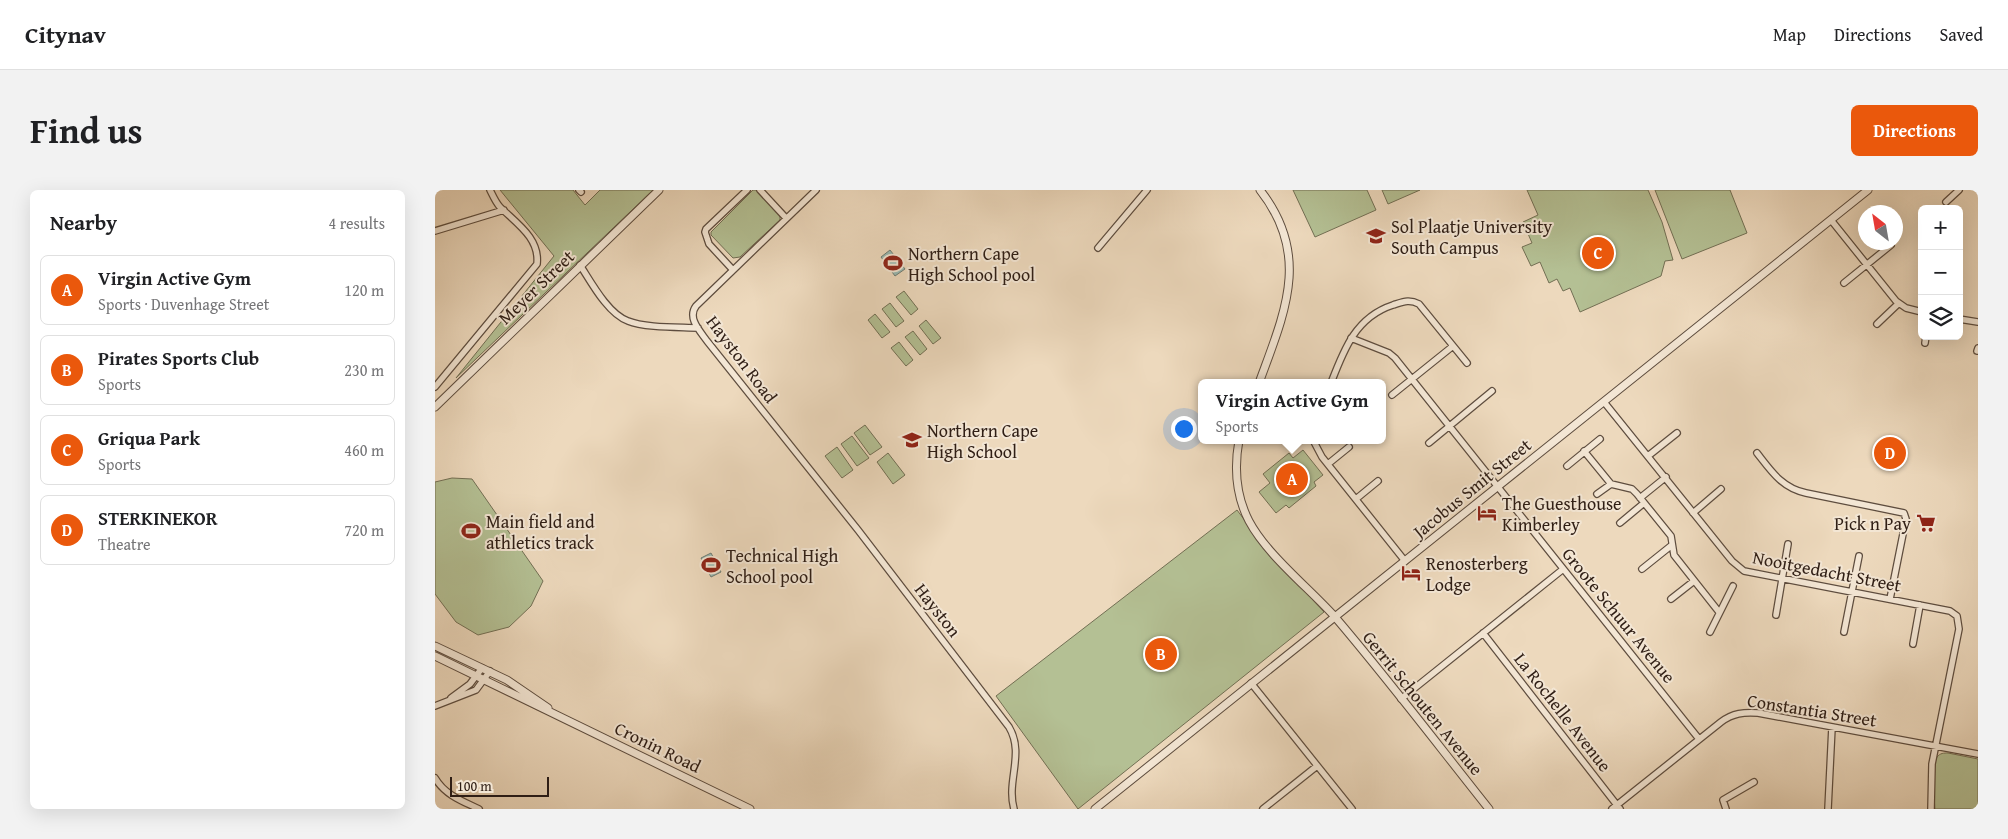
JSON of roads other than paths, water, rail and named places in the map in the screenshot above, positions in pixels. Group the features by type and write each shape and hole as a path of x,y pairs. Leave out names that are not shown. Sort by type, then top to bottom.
{"street":[{"path":"435,387 537,264 538,256 534,243 517,221 497,204 490,190"},
{"name":"Meyer Street","path":"435,407 659,190"},
{"path":"733,270 709,244 705,232 747,190"},
{"path":"760,190 786,218"},
{"name":"Hayston Road","path":"790,446 698,328 692,318 693,308 816,190"},
{"path":"1098,248 1147,190"},
{"path":"1260,190 1281,226 1290,268 1285,311 1260,379"},
{"name":"Jacobus Smit Street","path":"1095,809 1868,190"},
{"path":"1945,202 1959,190"},
{"path":"435,231 504,210"},
{"path":"1831,220 1898,304 1918,311"},
{"path":"1844,283 1885,250"},
{"path":"580,265 606,303 628,322 698,328"},
{"path":"1333,379 1345,347 1373,313 1410,301 1419,304 1467,363"},
{"path":"1877,324 1898,304"},
{"path":"1963,320 1978,322"},
{"name":"Groote Schuur Avenue","path":"1351,338 1389,353 1412,379 1448,428 1699,740"},
{"path":"1392,395 1453,346"},
{"path":"1429,443 1492,391"},
{"name":"Nooitgedacht Street","path":"1604,402 1740,569 1751,574 1953,612 1958,618 1959,629 1936,747"},
{"path":"1648,456 1677,433"},
{"path":"1567,466 1600,439"},
{"name":"Gerrit Schouten Avenue","path":"1239,444 1236,476 1240,497 1249,521 1260,539 1334,617 1489,809"},
{"path":"1315,444 1317,450 1405,561"},
{"name":"Hayston","path":"790,446 858,530 1009,727 1014,737 1017,754 1012,791 1014,809"},
{"path":"1328,464 1349,448"},
{"path":"1585,451 1611,484 1632,489 1640,498 1671,536 1674,555 1719,612"},
{"path":"1757,453 1778,479 1798,491 1903,512 1906,519 1890,599"},
{"path":"1640,498 1666,478"},
{"path":"1356,499 1378,481"},
{"path":"1597,494 1611,484"},
{"path":"1693,513 1721,489"},
{"path":"1620,523 1644,503"},
{"path":"1776,616 1789,544"},
{"path":"1643,569 1672,545"},
{"path":"1844,632 1859,556"},
{"path":"1401,699 1563,570"},
{"path":"1671,599 1694,581"},
{"path":"1710,632 1733,586"},
{"path":"1913,644 1920,605"},
{"name":"La Rochelle Avenue","path":"1483,633 1616,808"},
{"name":"Cronin Road","path":"435,646 489,671 543,703 552,712"},
{"name":"Cronin Road","path":"435,656 750,809"},
{"path":"445,702 464,689 482,668"},
{"path":"435,706 470,694 485,680 489,671"},
{"path":"1251,683 1352,809"},
{"name":"Constantia Street","path":"1616,808 1726,718 1742,712 1758,713 1978,754"},
{"path":"1828,809 1832,727"},
{"path":"1931,809 1931,774 1936,747"},
{"path":"1263,809 1317,766"},
{"path":"435,778 440,787 447,793 479,809"},
{"path":"1726,809 1723,800 1754,782"}],"water":[{"name":"Northern Cape High School pool","path":"890,250 905,269 895,276 881,257"},
{"name":"Technical High School pool","path":"711,553 721,572 711,577 701,558"}],"place":[{"name":"Sol Plaatje University South Campus","path":"1376,236"},
{"name":"Griqua Park","path":"1598,253"},
{"name":"Northern Cape High School pool","path":"893,263"},
{"name":"Northern Cape High School","path":"912,440"},
{"name":"STERKINEKOR","path":"1890,453"},
{"name":"Virgin Active Gym","path":"1292,479"},
{"name":"The Guesthouse Kimberley","path":"1487,513"},
{"name":"Pick n Pay","path":"1926,523"},
{"name":"Main field and athletics track","path":"471,531"},
{"name":"Technical High School pool","path":"711,565"},
{"name":"Renosterberg Lodge","path":"1411,573"},
{"name":"Pirates Sports Club","path":"1161,654"}]}
